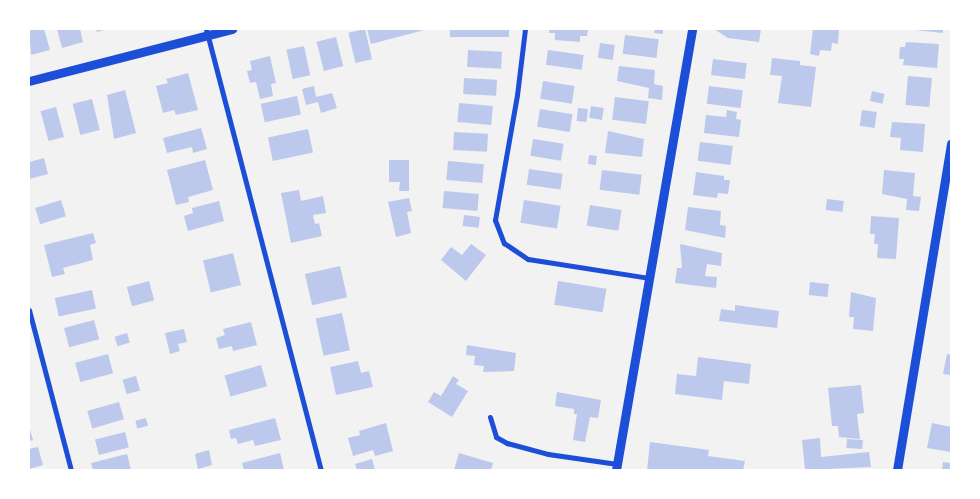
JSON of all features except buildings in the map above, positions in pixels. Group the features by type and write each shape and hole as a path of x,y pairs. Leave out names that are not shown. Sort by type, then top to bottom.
{"street":[{"path":"29,81 206,32 232,29"},
{"path":"525,29 517,95 495,220 504,243 528,259 649,278"},
{"path":"490,417 496,437 507,443 548,454 617,467 692,29"},
{"path":"206,32 321,470"},
{"path":"898,470 951,143"},
{"path":"29,310 71,470"}]}
